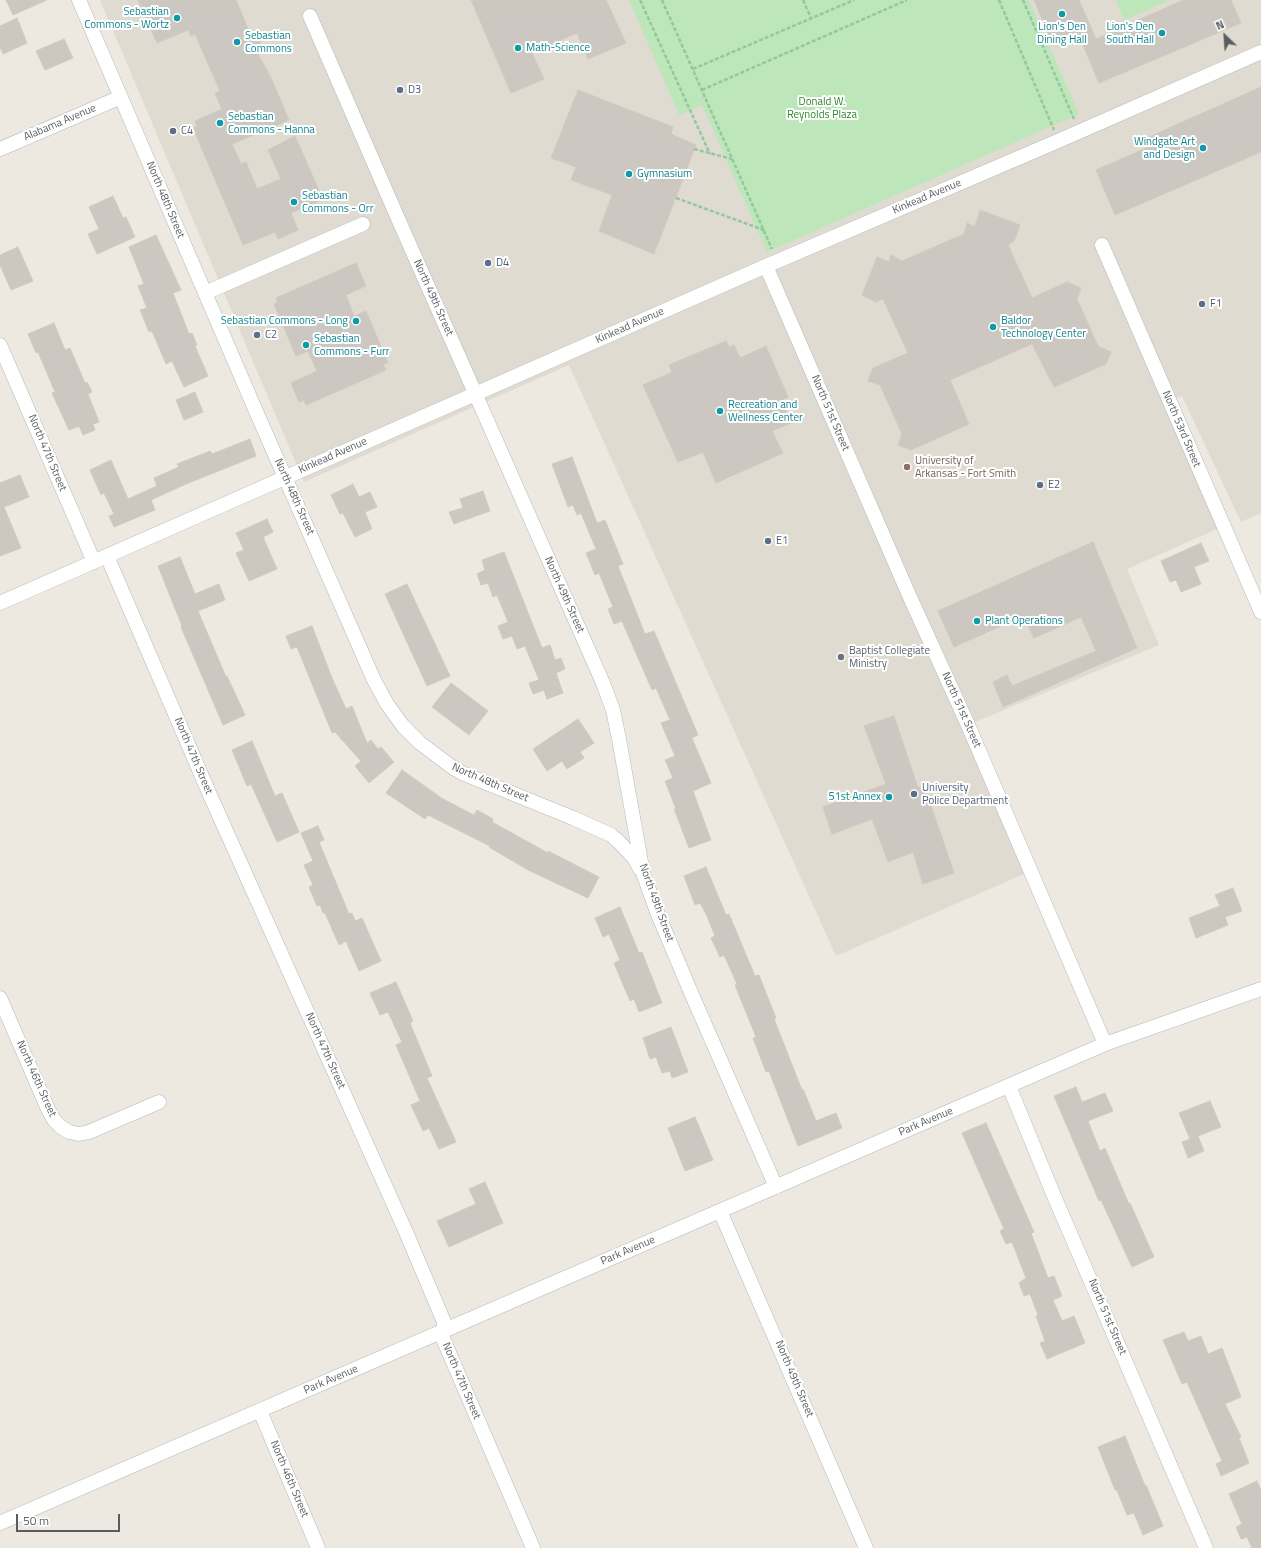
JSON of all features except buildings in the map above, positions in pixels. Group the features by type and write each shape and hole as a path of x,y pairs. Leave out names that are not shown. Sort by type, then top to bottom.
{"street":[{"name":"North 48th Street","path":"79,0 285,478 374,680 387,704 403,726 437,757 462,773 611,835 620,842 634,858 643,872"},
{"name":"North 49th Street","path":"310,16 603,683 612,710 619,739 643,872 657,912 689,988 776,1187"},
{"name":"Kinkead Avenue","path":"0,603 475,393 1261,52"},
{"name":"Alabama Avenue","path":"0,149 121,97"},
{"path":"205,293 364,224"},
{"name":"North 53rd Street","path":"1102,245 1261,612"},
{"name":"North 51st Street","path":"766,266 909,595 968,725 1105,1044"},
{"name":"North 47th Street","path":"0,345 214,803 406,1232 444,1322 444,1331 441,1334 533,1548"},
{"name":"Park Avenue","path":"0,1523 1105,1044 1261,989"},
{"name":"North 46th Street","path":"0,998 48,1109 54,1120 61,1128 69,1132 79,1134 89,1132 159,1102"},
{"name":"North 51st Street","path":"1009,1086 1054,1196 1206,1548"},
{"name":"North 49th Street","path":"720,1211 866,1548"},
{"name":"North 46th Street","path":"260,1411 318,1548"}],"path":[{"path":"640,0 710,154"},
{"path":"662,0 773,251"},
{"path":"803,0 811,18"},
{"path":"693,69 854,0"},
{"path":"702,90 907,0"},
{"path":"999,0 1058,141"},
{"path":"1023,0 1074,119"},
{"path":"694,149 733,160"},
{"path":"676,198 764,230"}],"shaded area":[{"name":"University of Arkansas - Fort Smith","path":"100,0 1261,0 1261,513 1241,522 1182,396 1169,400 1224,526 1127,569 1159,645 968,725 1031,871 836,956 569,365 304,482"}],"green space":[{"name":"Donald W. Reynolds Plaza","path":"629,0 1029,0 1079,114 767,252 702,105 679,115"},
{"path":"1116,0 1170,0 1124,20"}],"place":[{"name":"Lion's Den Dining Hall","path":"1062,14"},
{"name":"Sebastian Commons - Wortz","path":"177,18"},
{"name":"Lion's Den South Hall","path":"1162,33"},
{"name":"Sebastian Commons","path":"237,42"},
{"name":"Math-Science","path":"518,48"},
{"name":"D3","path":"400,90"},
{"name":"Sebastian Commons - Hanna","path":"220,123"},
{"name":"C4","path":"173,131"},
{"name":"Windgate Art and Design","path":"1203,148"},
{"name":"Gymnasium","path":"629,174"},
{"name":"Sebastian Commons - Orr","path":"294,202"},
{"name":"D4","path":"488,263"},
{"name":"F1","path":"1202,304"},
{"name":"Sebastian Commons - Long","path":"356,321"},
{"name":"Baldor Technology Center","path":"993,327"},
{"name":"C2","path":"257,335"},
{"name":"Sebastian Commons - Furr","path":"306,345"},
{"name":"Recreation and Wellness Center","path":"720,411"},
{"name":"University of Arkansas - Fort Smith","path":"907,467"},
{"name":"E2","path":"1040,485"},
{"name":"E1","path":"768,541"},
{"name":"Plant Operations","path":"977,621"},
{"name":"Baptist Collegiate Ministry","path":"841,657"},
{"name":"University Police Department","path":"914,794"},
{"name":"51st Annex","path":"889,797"}]}
